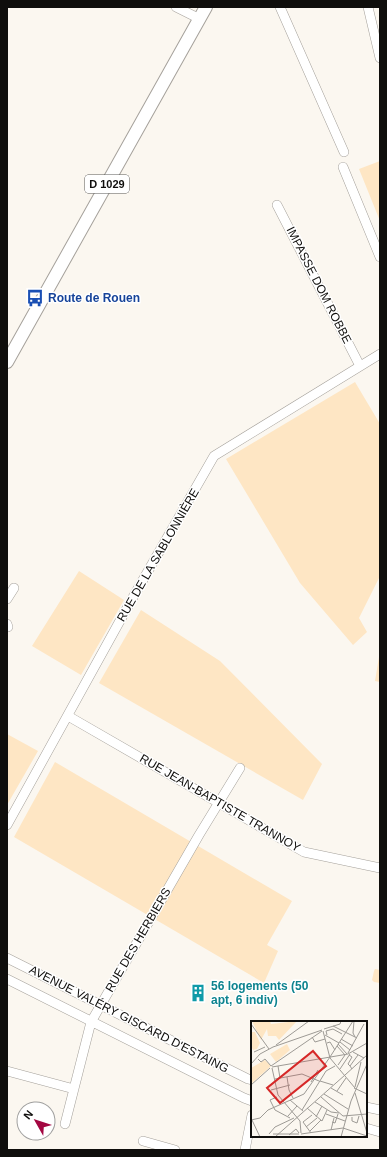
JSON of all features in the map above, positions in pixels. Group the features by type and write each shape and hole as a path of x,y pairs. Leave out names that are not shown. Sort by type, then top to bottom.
{"main road":[{"name":"D 1029","path":"7,362 206,7"}],"street":[{"path":"176,7 200,18"},
{"path":"280,7 344,152"},
{"path":"368,7 380,58"},
{"path":"344,167 380,257"},
{"name":"IMPASSE DOM ROBBE","path":"278,205 360,366"},
{"name":"RUE DE LA SABLONNIÈRE","path":"7,825 132,599 214,456 380,354"},
{"path":"7,599 14,588"},
{"name":"RUE JEAN-BAPTISTE TRANNOY","path":"68,716 304,852 380,868"},
{"name":"RUE DES HERBIERS","path":"65,1124 91,1022 240,768"},
{"name":"AVENUE VALÉRY GISCARD D'ESTAING","path":"7,958 251,1080"},
{"name":"AVENUE VALÉRY GISCARD D'ESTAING","path":"7,979 251,1101"},
{"path":"7,1071 74,1089"},
{"path":"367,1107 380,1110"},
{"path":"244,1150 251,1118"},
{"path":"367,1128 380,1132"},
{"path":"143,1141 175,1150"}],"shaded area":[{"path":"380,161 380,221 359,169"},
{"path":"355,382 380,424 380,576 359,618 367,632 353,645 300,583 226,459"},
{"path":"79,571 124,600 81,675 32,646"},
{"path":"141,610 220,661 322,764 303,800 99,683"},
{"path":"380,657 380,682 375,681"},
{"path":"7,734 38,751 7,805"},
{"path":"55,762 292,901 267,945 278,951 264,983 14,837"},
{"path":"375,969 380,970 380,983 372,980"}],"place":[{"name":"Route de Rouen","path":"35,298"},
{"name":"56 logements (50 apt, 6 indiv)","path":"198,993"}]}
